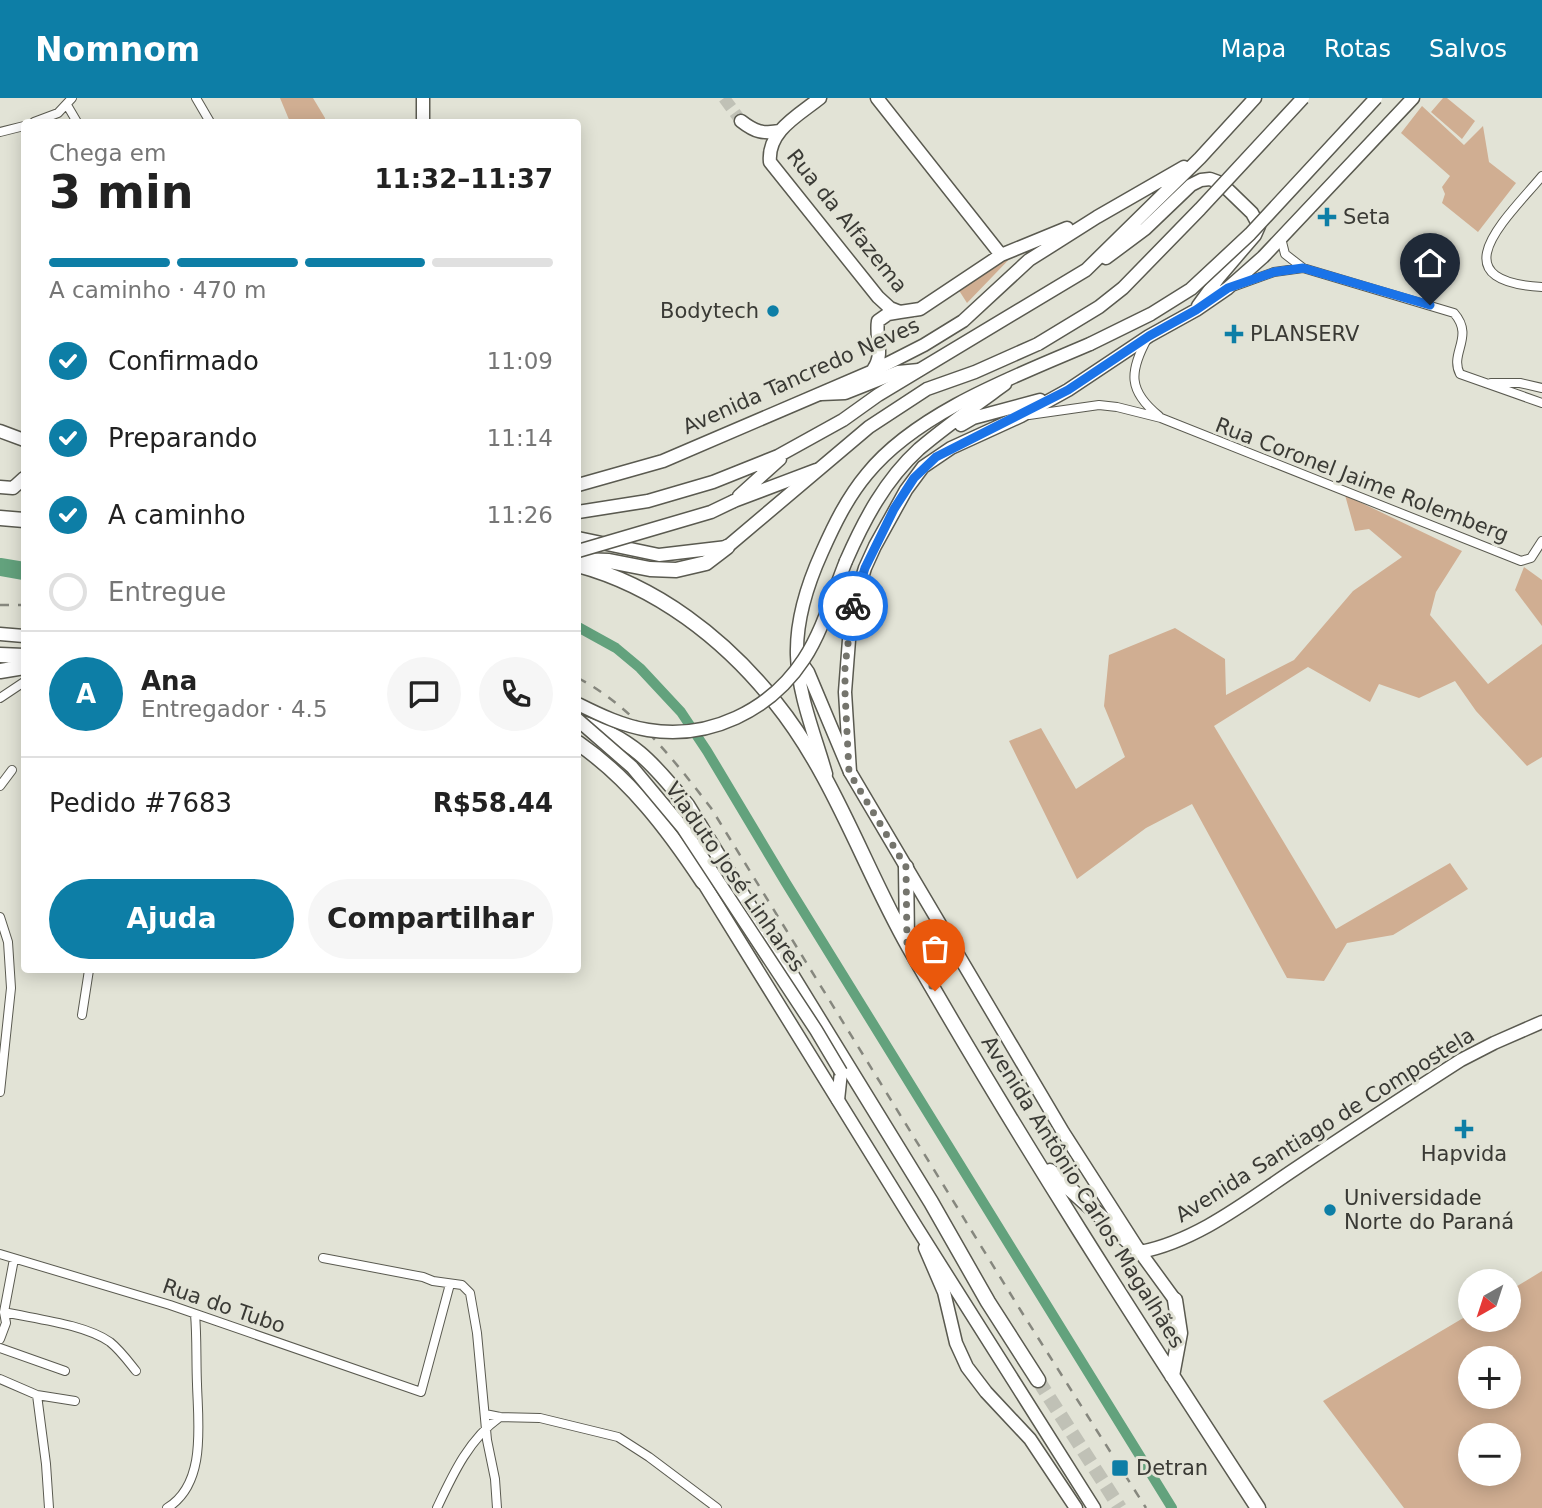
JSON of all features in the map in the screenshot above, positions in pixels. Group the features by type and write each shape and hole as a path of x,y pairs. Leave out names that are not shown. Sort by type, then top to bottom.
{"highway":[{"path":"0,518 21,520"},
{"path":"581,562 609,561 650,569 676,570 706,563 727,547"},
{"path":"581,563 653,594 732,654 775,702 831,787"},
{"path":"0,655 21,656"},
{"path":"0,671 21,668"},
{"path":"581,722 595,726 646,757 687,805 1038,1380"},
{"path":"581,745 606,764 636,793 670,833 703,881"},
{"name":"Avenida Antônio Carlos Magalhães","path":"831,787 907,944 1033,1154 1258,1508"},
{"path":"906,867 907,944"},
{"path":"1033,1154 1140,1252"},
{"path":"1172,1376 1180,1332 1175,1300"}],"main road":[{"name":"Rua da Alfazema","path":"820,98 780,131 769,152 770,162 878,297 890,308 900,312 920,309 1001,255 1097,217"},
{"path":"877,98 1001,255"},
{"path":"1086,271 1200,158 1255,98"},
{"path":"581,539 659,555 727,547 869,427 927,389 975,372 1038,344 1099,307 1123,288 1303,98"},
{"name":"Avenida Antônio Carlos Magalhães","path":"831,787 803,696 797,657 798,633 813,571 842,511 868,472 891,450 938,416 1016,376 1151,314 1191,289 1250,234 1376,98"},
{"name":"Avenida Antônio Carlos Magalhães","path":"1175,1300 1140,1252 1063,1132 849,772 845,692 848,636 855,597 875,546 900,500 923,467 951,448 1021,416 1068,390 1228,288 1281,238 1413,98"},
{"path":"423,99 423,119"},
{"path":"741,121 753,131 780,131"},
{"name":"Avenida Tancredo Neves","path":"581,484 663,461 873,371 950,331 1029,260 1200,158"},
{"path":"581,512 673,494 741,471 793,448 843,421 878,395 1086,271 1145,229 1191,185 1210,179 1221,183 1244,205 1259,226 1255,235 1219,277 1196,310"},
{"path":"873,371 880,355 878,321 888,314 900,312"},
{"path":"821,394 845,393 898,372 919,370"},
{"name":"Avenida Antônio Carlos Magalhães","path":"581,705 632,726 665,732 698,730 739,718 771,696 805,659 863,523 886,486 918,450 1016,376"},
{"path":"938,434 973,418 1068,390"},
{"path":"0,431 21,439"},
{"path":"734,501 793,448"},
{"path":"581,550 711,512 817,470"},
{"path":"0,482 18,482"},
{"path":"0,634 21,636"},
{"path":"797,657 808,672 849,772"},
{"name":"Viaduto José Linhares","path":"581,724 632,767 682,828 809,1019 841,1072 864,1094"},
{"path":"703,881 1094,1508"},
{"name":"Avenida Santiago de Compostela","path":"1140,1252 1167,1245 1244,1203 1461,1060 1494,1042 1542,1022"},
{"path":"838,1100 841,1072"},
{"path":"917,1228 944,1292 953,1335 967,1367 985,1392 1030,1439 1076,1508"},
{"name":"Avenida Santiago de Compostela","path":"1153,1268 1167,1245"}],"street":[{"path":"196,98 208,119"},
{"path":"42,119 58,113 70,102 77,119"},
{"path":"0,132 21,126"},
{"path":"1542,176 1499,228 1485,256 1486,264 1493,273 1504,279 1516,284 1542,287"},
{"path":"1281,238 1285,254 1303,268 1454,313 1464,330 1457,368 1460,374 1542,403"},
{"path":"1228,288 1274,272 1303,268"},
{"name":"Rua Coronel Jaime Rolemberg","path":"1149,336 1134,369 1134,382 1142,401 1161,418"},
{"path":"1484,384 1520,383 1542,388"},
{"name":"Rua Coronel Jaime Rolemberg","path":"1021,416 1099,405 1117,407 1161,418 1521,561 1531,558 1542,541"},
{"path":"0,698 21,684"},
{"path":"0,786 12,770"},
{"path":"0,917 8,942 11,988 0,1092"},
{"path":"82,1015 89,973"},
{"name":"Rua do Tubo","path":"0,1254 195,1314 421,1392 450,1284"},
{"path":"323,1258 462,1285 470,1293 497,1508"},
{"path":"0,1339 6,1323 4,1312 14,1259"},
{"path":"4,1312 78,1328 99,1337 113,1345 136,1371"},
{"path":"167,1508 178,1502 195,1465 199,1441 195,1314"},
{"path":"0,1349 65,1371"},
{"path":"0,1379 37,1395 75,1401"},
{"path":"37,1395 46,1464 48,1508"},
{"path":"485,1414 540,1418 618,1437 717,1508"},
{"path":"438,1508 469,1448 485,1429 500,1417"},
{"path":"178,1502 186,1508"}],"shaded area":[{"path":"280,98 313,98 325,118 325,119 289,119"},
{"path":"1443,98 1447,98 1475,121 1462,139 1431,112"},
{"path":"1422,106 1464,145 1483,126 1489,162 1516,183 1478,232 1442,203 1445,194 1442,187 1450,176 1401,133"},
{"path":"1020,248 967,303 955,289"},
{"path":"1345,495 1462,551 1436,592 1430,615 1488,684 1542,644 1542,757 1527,766 1476,711 1455,681 1419,698 1379,684 1370,702 1308,667 1214,726 1336,929 1450,863 1468,889 1393,935 1347,943 1324,981 1287,978 1192,804 1146,828 1077,879 1009,741 1041,728 1076,789 1125,757 1104,706 1109,655 1175,628 1225,659 1226,695 1294,660 1353,591 1402,557 1369,529 1355,531"},
{"path":"1524,567 1542,580 1542,626 1515,590"},
{"path":"1542,1271 1542,1508 1404,1508 1323,1401 1458,1321 1458,1332 1521,1332 1521,1284"}],"waterway":[{"path":"0,567 21,570"},
{"path":"581,629 616,648 640,668 681,712 1172,1508"}],"tunnel":[{"path":"724,98 741,121"},
{"path":"1038,1380 1120,1508"}],"railway":[{"path":"0,605 21,605"},
{"path":"581,680 634,719 667,753 711,808 1021,1311 1146,1508"}],"way so far":[{"path":"853,606 845,666 849,772 906,867 907,944 935,991"}],"place":[{"name":"Seta","path":"1327,217"},
{"name":"Bodytech","path":"773,311"},
{"name":"PLANSERV","path":"1234,334"},
{"name":"Hapvida","path":"1464,1129"},
{"name":"Universidade Norte do Paraná","path":"1330,1210"},
{"name":"Detran","path":"1120,1468"}],"route":[{"path":"853,606 875,546 894,509 923,467 951,448 1021,416 1068,390 1228,288 1274,272 1303,268 1430,305"}]}
